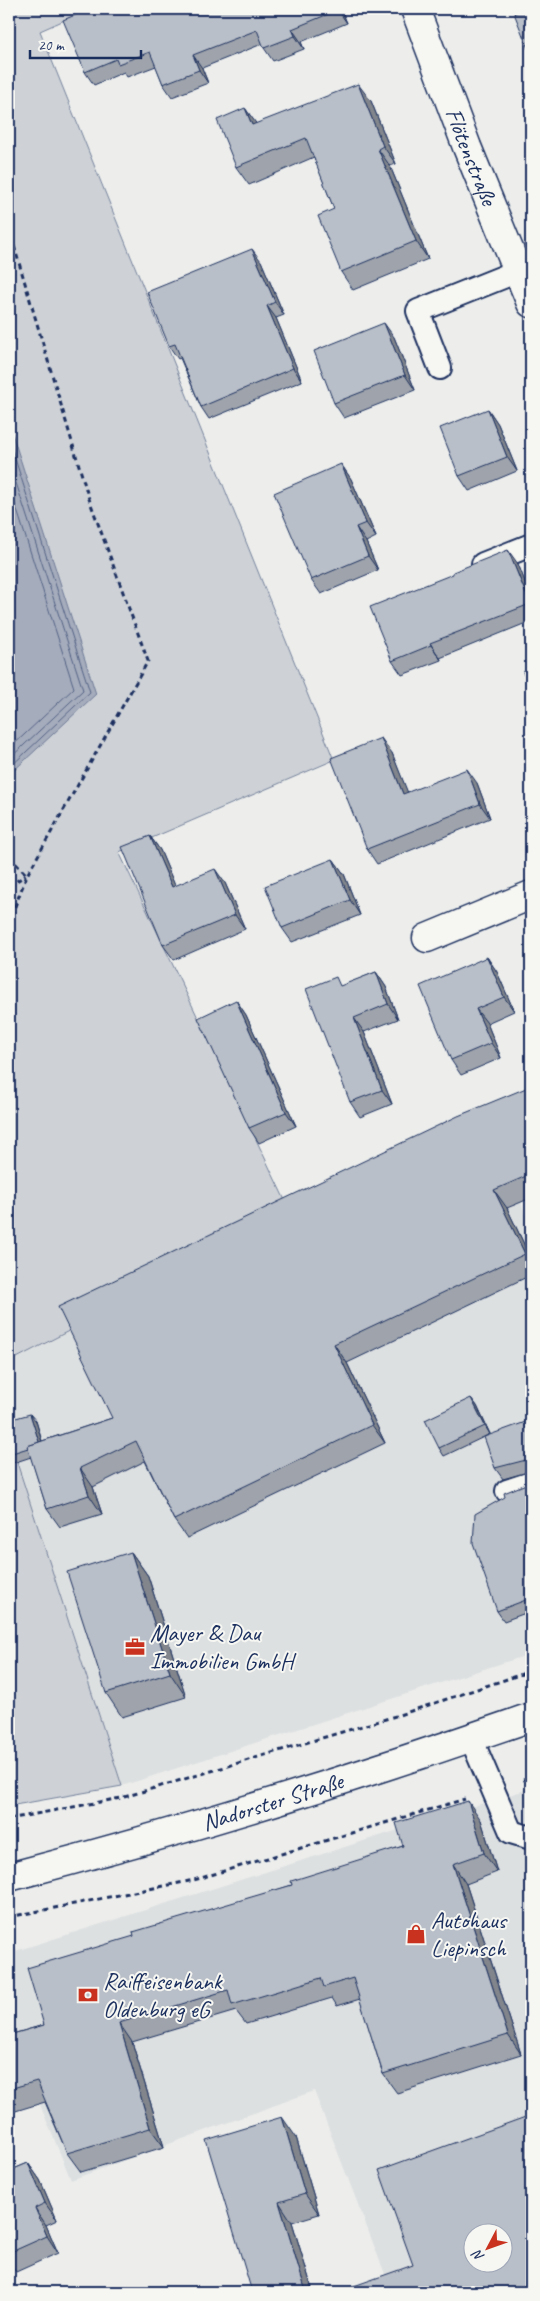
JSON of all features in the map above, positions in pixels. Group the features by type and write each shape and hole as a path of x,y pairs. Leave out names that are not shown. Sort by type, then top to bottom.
{"street":[{"name":"Flötenstraße","path":"414,9 467,147 531,303"},
{"path":"427,938 531,895"},
{"name":"Nadorster Straße","path":"9,1877 295,1796 531,1717"}],"lane":[{"path":"440,368 418,311 518,271"},
{"path":"460,573 531,545"},
{"path":"507,1491 531,1482"},
{"path":"471,1738 511,1832 531,1838"}],"path":[{"path":"9,229 88,496 148,661 27,875 9,922"},
{"path":"9,857 27,875"},
{"path":"9,886 27,875"},
{"path":"9,1819 121,1798 400,1715 531,1672"},
{"path":"9,1917 194,1880 531,1778"}],"shaded area":[{"path":"9,9 89,9 40,31 334,760 119,852 292,1215 9,1362"},
{"path":"489,1117 531,1229 531,1654 122,1786 9,1438 9,1362 288,1217"},
{"path":"9,1438 122,1786 9,1806"},
{"path":"531,1788 531,2292 388,2282 314,2091 71,2180 9,2030 9,1953"}],"water":[{"path":"9,424 96,694 9,775"}],"building":[{"path":"90,9 95,9 96,12 105,9 338,10 292,29 295,36 264,48 257,30 193,55 199,70 163,84 150,52 118,64 116,59 85,72 63,20"},
{"path":"531,9 531,56 514,13"},
{"path":"358,84 383,146 378,149 416,241 341,272 318,216 334,209 306,138 236,167 217,120 245,108 252,125"},
{"path":"252,249 275,302 267,306 293,368 201,407 175,344 169,346 147,292"},
{"path":"384,323 405,375 334,403 314,351"},
{"path":"488,409 507,457 459,476 440,428"},
{"path":"341,464 366,523 356,527 368,556 311,580 274,493"},
{"path":"508,550 530,604 430,643 431,645 392,661 370,607"},
{"path":"531,668 531,693 523,672"},
{"path":"381,738 403,794 467,769 480,804 367,849 331,758"},
{"path":"150,836 172,887 215,869 235,915 163,945 122,847"},
{"path":"333,859 350,900 282,928 265,886"},
{"path":"487,957 504,997 476,1009 491,1043 451,1060 420,986"},
{"path":"376,972 388,1004 354,1018 382,1090 350,1102 306,989 336,977 340,986"},
{"path":"236,1000 286,1112 249,1128 198,1018"},
{"path":"531,1086 531,1174 494,1190 525,1254 334,1344 372,1425 174,1520 136,1441 80,1468 89,1495 47,1509 27,1446 112,1418 58,1307 458,1116"},
{"path":"471,1398 485,1426 439,1448 425,1420"},
{"path":"30,1414 39,1442 9,1454 9,1420"},
{"path":"531,1420 531,1462 526,1460 495,1468 484,1437"},
{"path":"531,1482 531,1598 497,1611 473,1543 475,1514 505,1497 504,1493"},
{"name":"Mayer & Dau Immobilien GmbH","path":"131,1552 170,1673 106,1693 67,1572"},
{"path":"468,1801 484,1853 453,1864 508,2035 383,2074 353,1978 324,1987 321,1978 232,2005 228,1990 119,2023 150,2128 67,2153 37,2081 9,2089 9,2035 44,2025 27,1968 134,1936 133,1932 292,1885 291,1881 403,1846 396,1823"},
{"path":"531,2115 531,2292 337,2292 413,2265 379,2170"},
{"path":"282,2117 305,2194 279,2202 306,2292 252,2292 206,2140"},
{"path":"28,2163 45,2203 35,2208 47,2236 9,2253 9,2171"}],"place":[{"name":"Mayer & Dau Immobilien GmbH","path":"135,1647"},
{"name":"Autohaus Liepinsch","path":"416,1934"},
{"name":"Raiffeisenbank Oldenburg eG","path":"88,1995"}]}
